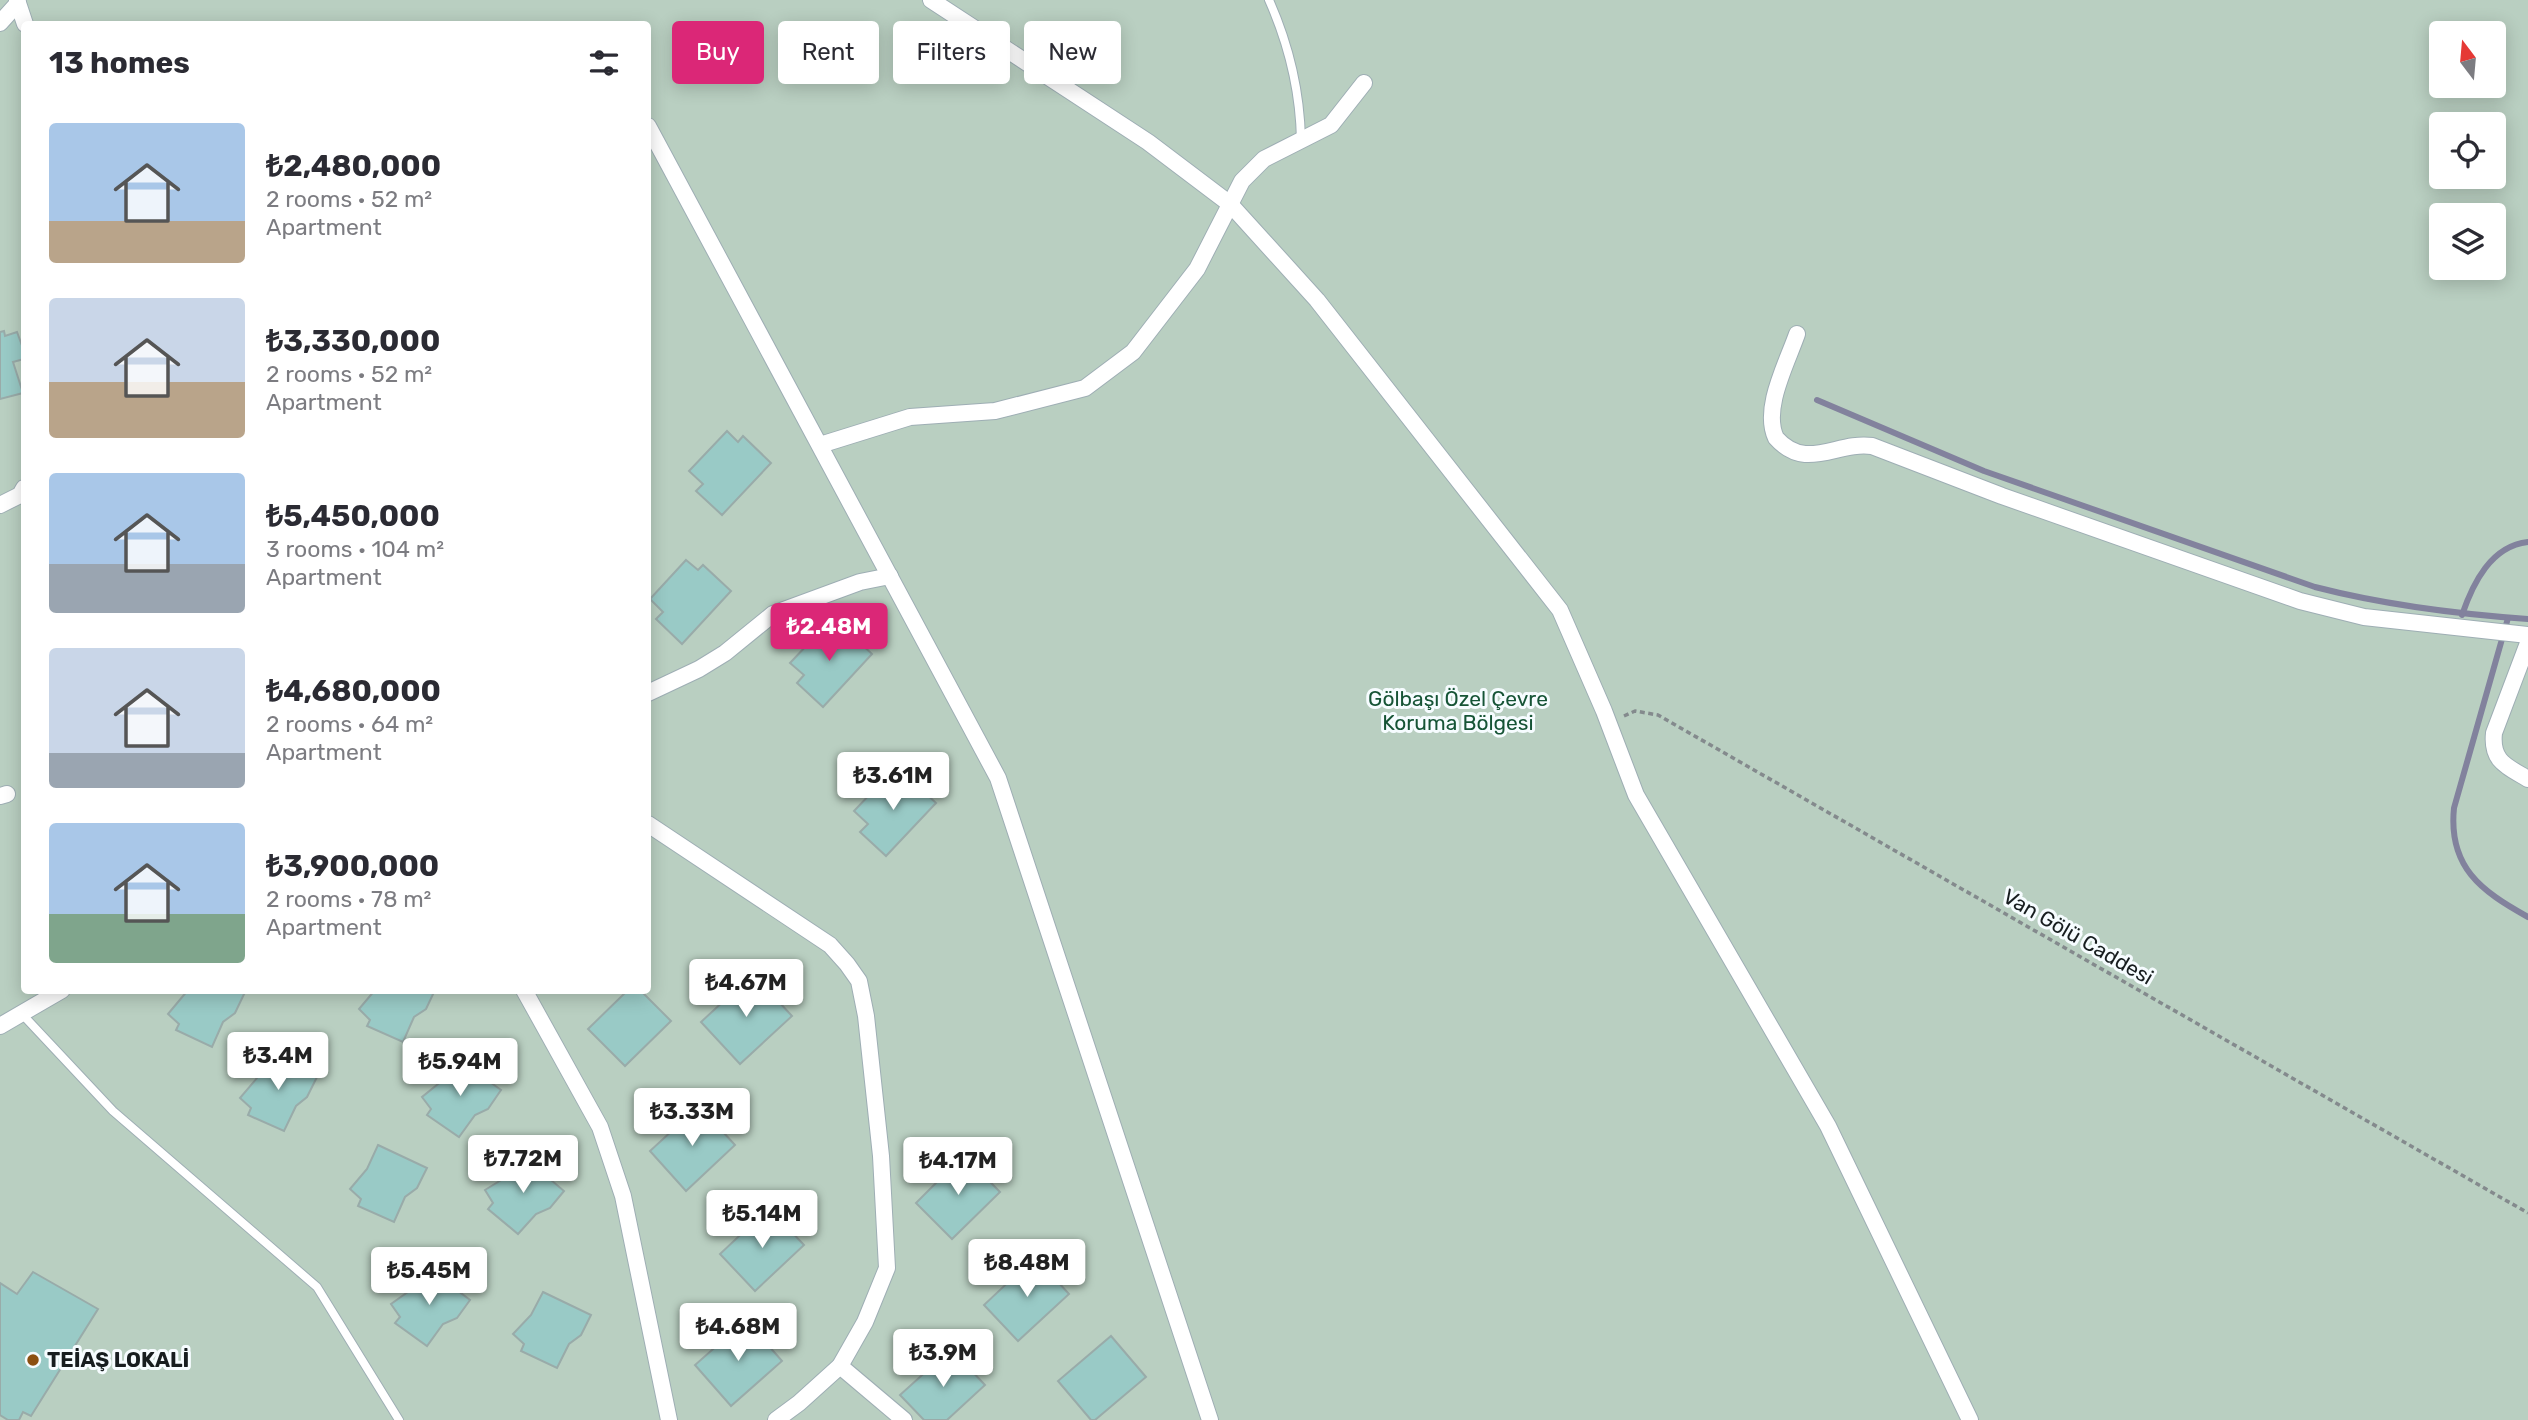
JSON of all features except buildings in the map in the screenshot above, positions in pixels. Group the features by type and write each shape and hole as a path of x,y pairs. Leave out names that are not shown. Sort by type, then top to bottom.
{"street":[{"path":"931,0 1148,142 1230,204 1317,300 1560,610 1636,795 1828,1126 1970,1420"},
{"path":"0,23 17,2"},
{"path":"17,2 24,21"},
{"path":"820,445 910,417 995,411 1085,388 1133,352 1197,269 1242,181 1264,159 1331,125 1364,83"},
{"path":"651,132 998,778 1210,1420"},
{"path":"1797,334 1771,415 1776,438 1796,452 1819,456 1859,444 1872,446 2002,496 2300,601 2364,617 2520,634"},
{"path":"0,505 21,493"},
{"path":"651,692 699,669 773,614 860,582 890,576"},
{"path":"2528,643 2494,733 2492,748 2499,760 2528,779"},
{"path":"651,826 830,945 859,981 866,1016 881,1156 887,1268 865,1322 840,1366 776,1420"},
{"path":"0,1026 55,994"},
{"path":"526,994 600,1126 623,1196 669,1420"},
{"path":"840,1366 904,1420"}],"lane":[{"path":"1269,0 1281,29 1295,80 1300,106 1301,140"},
{"path":"22,1014 113,1111 317,1286 399,1420"}],"path":[{"name":"Van Gölü Caddesi","path":"1608,722 1635,711 1658,715 2528,1213"}],"green space":[{"name":"Gölbaşı Özel Çevre Koruma Bölgesi","path":"0,0 2528,0 2528,1420 0,1420"}],"waterway":[{"path":"1817,400 1984,471 2315,587 2421,608 2528,619"},
{"path":"2462,615 2478,579 2494,558 2515,545 2528,542"},
{"path":"2508,618 2454,808 2454,829 2456,846 2471,875 2482,887 2528,917"}],"place":[{"name":"TEİAŞ LOKALİ","path":"33,1360"}]}
